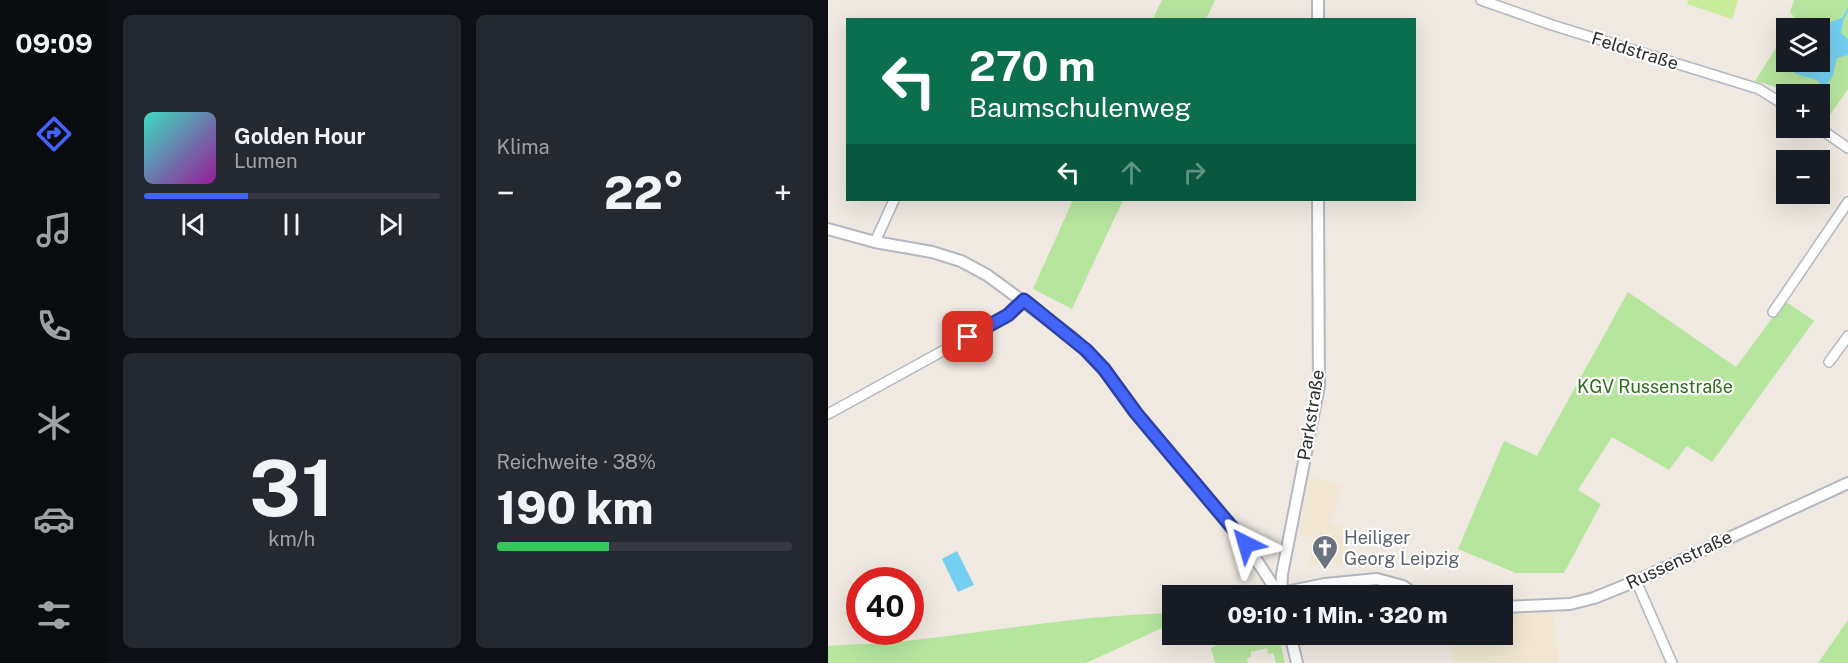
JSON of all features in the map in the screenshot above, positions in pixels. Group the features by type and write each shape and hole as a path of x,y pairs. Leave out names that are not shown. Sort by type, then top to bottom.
{"street":[{"path":"1318,0 1318,18"},
{"name":"Feldstraße","path":"1481,0 1563,29 1759,89 1776,100"},
{"path":"1830,136 1848,148"},
{"path":"875,242 894,201"},
{"name":"Parkstraße","path":"1281,585 1319,386 1318,201"},
{"path":"1773,312 1848,202"},
{"path":"828,229 875,242 932,252 961,261 1024,300 1073,338 1104,369 1136,413 1246,544 1273,585"},
{"path":"828,414 1008,315 1024,300"},
{"path":"1829,362 1848,336"},
{"name":"Russenstraße","path":"1513,607 1570,604 1593,598 1848,483"},
{"path":"1342,585 1377,579 1399,585"},
{"path":"1636,580 1672,663"},
{"path":"1293,645 1297,663"}],"shaded area":[{"path":"1310,477 1343,485 1331,523 1351,529 1350,562 1308,565 1313,538 1299,535"},
{"path":"1553,611 1559,663 1453,663 1452,645 1513,645 1513,613"}],"green space":[{"path":"1162,0 1215,0 1206,18 1153,18"},
{"path":"1688,0 1738,0 1732,19 1687,4"},
{"path":"1794,0 1848,0 1848,89 1830,115 1830,84 1776,84 1776,88 1755,81 1776,48 1776,72 1830,72 1830,18 1795,18 1790,12"},
{"path":"1073,201 1123,201 1072,309 1033,289"},
{"name":"KGV Russenstraße","path":"1628,292 1736,367 1785,301 1814,321 1712,462 1687,446 1669,470 1612,437 1578,490 1601,504 1564,573 1516,573 1458,549 1504,441 1537,456"},
{"path":"1162,613 1162,628 1086,663 828,663 828,646 924,645 924,638"},
{"path":"1848,620 1848,663 1818,663"},
{"path":"1218,645 1281,645 1285,663 1276,663 1273,653 1268,654 1267,648 1251,652 1251,657 1247,658 1248,663 1215,663 1211,648"}],"water":[{"path":"1844,17 1841,33 1848,39 1848,55 1837,58 1833,75 1828,84 1820,84 1817,80 1794,72 1830,72 1830,22"},
{"path":"957,551 974,585 958,592 942,559"}],"waterway":[{"path":"1844,17 1848,9"}],"place":[{"name":"Heiliger Georg Leipzig","path":"1325,571"}],"route":[{"path":"968,337 1008,315 1024,300 1073,338 1104,369 1136,413 1246,544"}]}
